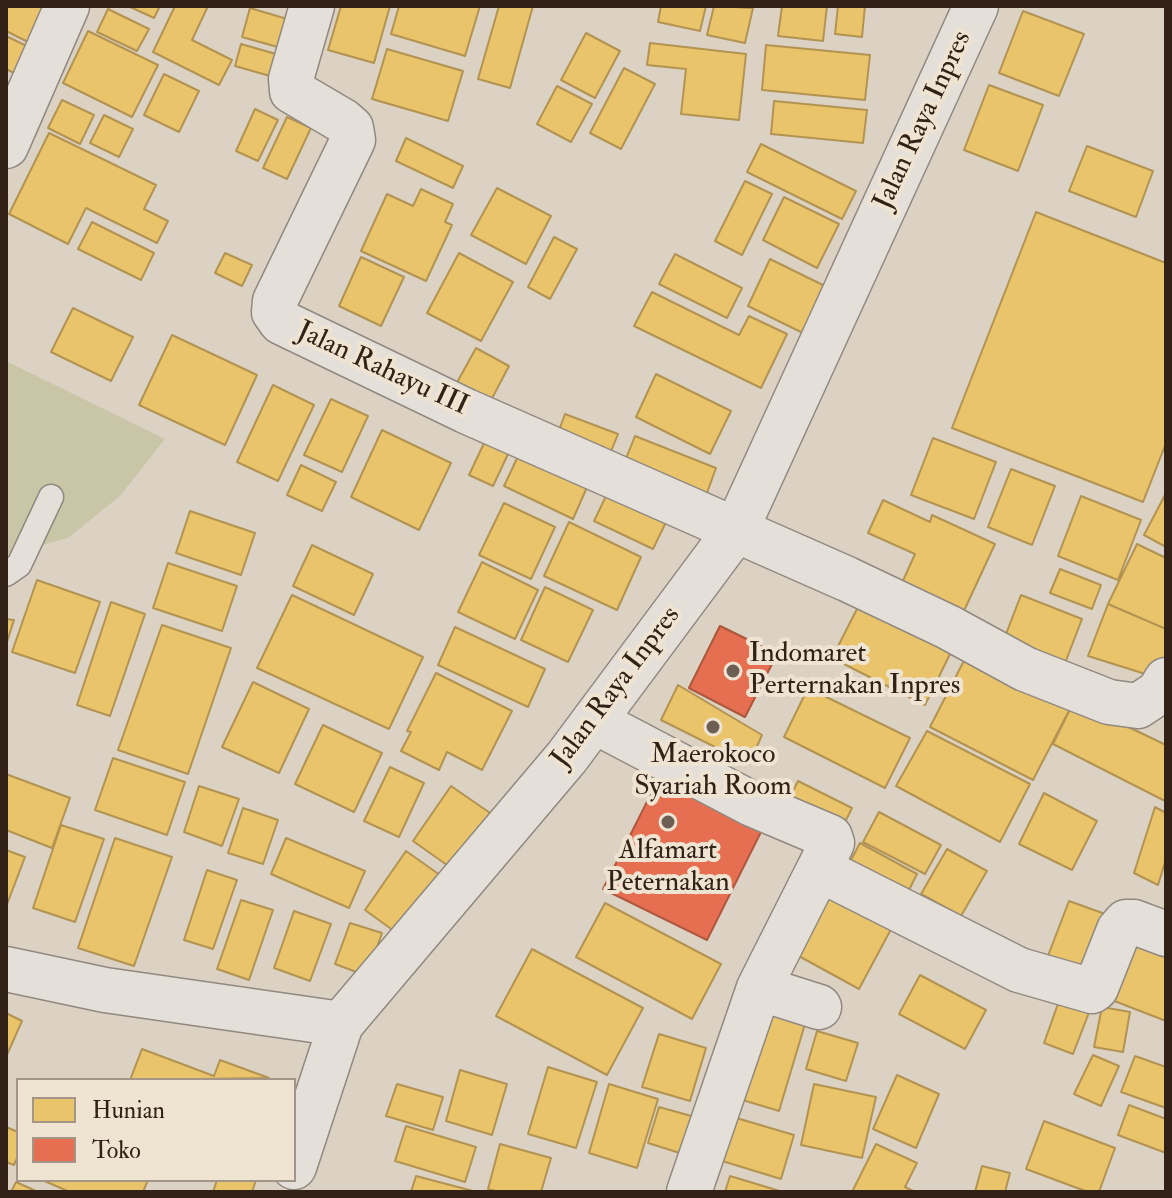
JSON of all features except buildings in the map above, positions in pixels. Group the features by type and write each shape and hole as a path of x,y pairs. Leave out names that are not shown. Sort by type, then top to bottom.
{"street":[{"path":"6,146 67,6"},
{"name":"Jalan Rahayu III","path":"312,6 291,88 343,121 351,128 353,140 275,301 274,312 281,322 466,411 736,530"},
{"name":"Jalan Raya Inpres","path":"341,1024 594,721 736,530 976,6"},
{"path":"736,530 948,627 1025,669 1109,702 1138,706 1159,692 1166,680"},
{"path":"594,721 752,804 830,837 832,843 759,988 689,1192"},
{"path":"819,869 1019,970 1088,992 1096,988 1119,930 1126,922 1166,934"},
{"path":"6,969 105,990 341,1024 296,1161"},
{"path":"759,988 819,1007"}],"lane":[{"path":"6,574 19,565 51,497"}],"shaded area":[{"path":"6,361 165,439 120,496 68,538 6,555"}],"place":[{"name":"Indomaret Perternakan Inpres","path":"733,671"},
{"name":"Maerokoco Syariah Room","path":"713,727"},
{"name":"Alfamart Peternakan","path":"668,822"}]}
